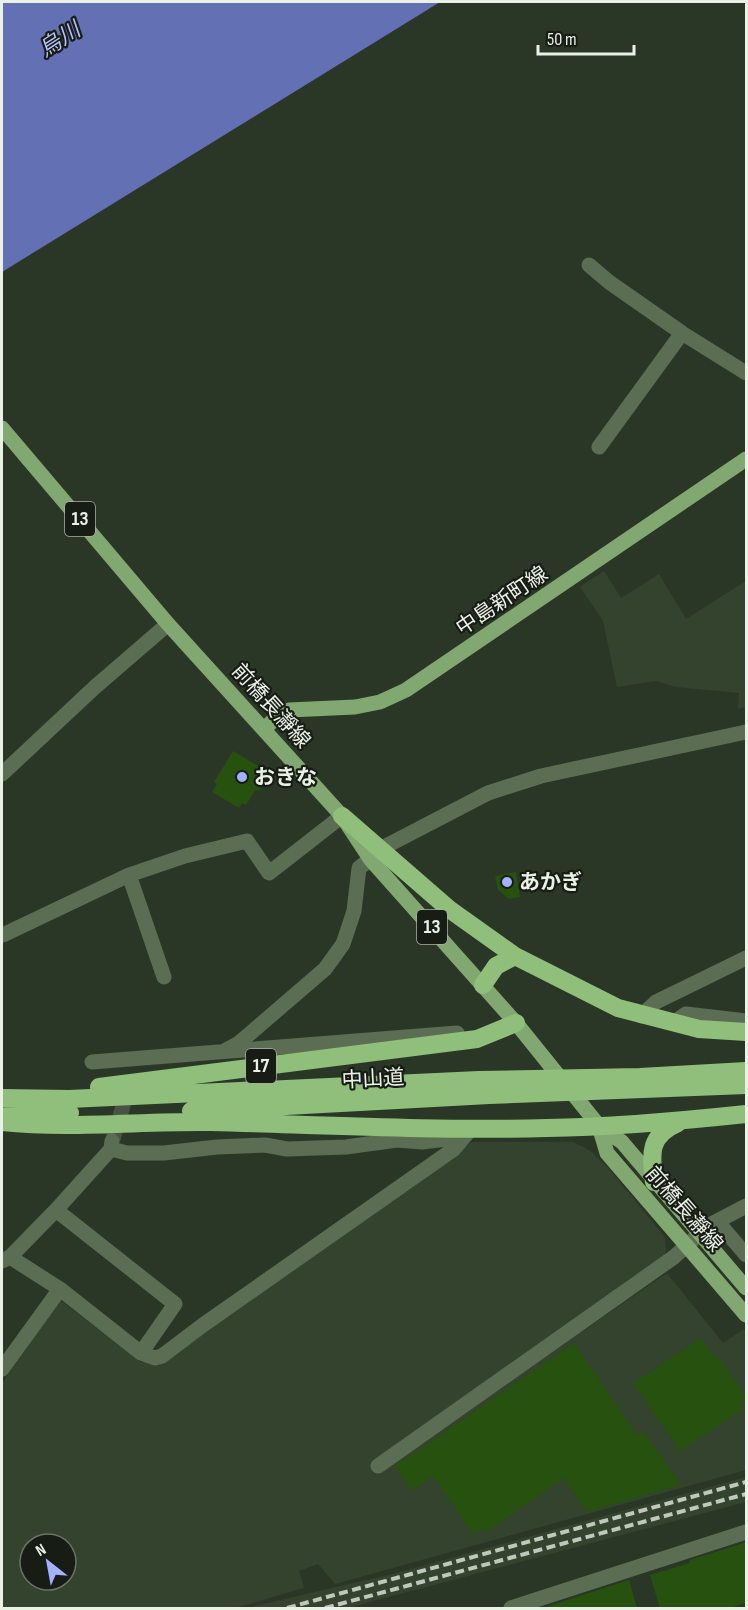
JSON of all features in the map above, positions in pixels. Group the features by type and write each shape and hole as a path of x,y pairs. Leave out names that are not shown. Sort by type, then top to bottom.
{"highway":[{"path":"342,816 377,855 515,956 618,1008 641,1016 699,1029 747,1032"},
{"path":"483,986 496,966 515,956"},
{"name":"17","path":"2,1098 477,1040 516,1023"},
{"name":"中山道","path":"642,1083 747,1071"},
{"name":"中山道","path":"2,1098 69,1099 642,1083 747,1086"},
{"name":"中山道","path":"2,1112 98,1114 183,1112 484,1088"},
{"path":"2,1122 38,1126 197,1122 467,1133 683,1121 747,1114"},
{"path":"654,1182 651,1158 656,1139 670,1126 683,1121"}],"main road":[{"name":"前橋長瀞線","path":"2,428 168,624 342,816"},
{"name":"中島新町線","path":"264,729 280,714 289,710 355,707 380,702 406,690 747,459"},
{"name":"前橋長瀞線","path":"377,855 599,1126 622,1142 747,1288"},
{"name":"前橋長瀞線","path":"599,1126 607,1153 747,1315"}],"street":[{"path":"589,265 609,282 682,333 747,373"},
{"path":"599,447 682,333"},
{"path":"2,774 94,687 168,624"},
{"path":"224,1052 239,1043 325,969 343,944 354,911 359,868 388,845 501,788 541,776 747,732"},
{"path":"3,935 129,875 185,856 247,842 269,873 342,816"},
{"path":"129,875 164,977"},
{"path":"641,1016 656,1002 747,958"},
{"path":"673,1023 686,1014 747,1021"},
{"path":"92,1062 457,1034"},
{"path":"133,1073 136,1057"},
{"path":"467,1133 454,1149 162,1356 155,1358 141,1353 60,1289 6,1259 56,1210 112,1144 127,1153 164,1153 217,1147 256,1146 287,1149 346,1148 398,1140 422,1142 467,1133"},
{"path":"378,1466 674,1257 686,1244 717,1221 747,1206"},
{"path":"56,1210 175,1304 141,1353"},
{"path":"717,1221 747,1255"},
{"path":"2,1369 60,1289"},
{"path":"512,1608 747,1532"}],"shaded area":[{"path":"604,571 621,598 659,574 686,619 746,581 746,707 738,709 739,693 676,687 656,681 617,687 603,621 580,587"},
{"path":"472,1142 572,1142 593,1153 609,1169 665,1237 664,1255 371,1462 379,1474 667,1273 723,1343 744,1329 746,1332 746,1470 335,1584 318,1564 299,1571 304,1588 235,1608 2,1608 2,1383 60,1300 141,1362 170,1355"},
{"path":"746,1477 746,1502 347,1608 247,1608 396,1573"}],"water":[{"name":"烏川","path":"2,2 440,2 2,272"}],"building":[{"name":"おきな","path":"233,751 270,773 259,791 255,790 246,805 242,803 239,808 212,792 217,784 214,782"},
{"name":"あかぎ","path":"516,872 520,897 509,899 498,890 495,876"},
{"path":"701,1338 716,1359 719,1357 747,1398 739,1403 743,1409 680,1451 633,1383"},
{"path":"574,1343 637,1435 643,1431 681,1485 587,1512 564,1478 485,1533 482,1528 473,1534 433,1476 412,1491 395,1466"},
{"path":"747,1542 747,1602 731,1608 660,1608 650,1575"},
{"path":"629,1580 637,1608 543,1608"}],"tunnel":[{"path":"113,1139 133,1073"}],"railway":[{"path":"287,1608 746,1482"},
{"path":"325,1608 746,1494"}],"place":[{"name":"おきな","path":"242,777"},
{"name":"あかぎ","path":"507,882"}]}
